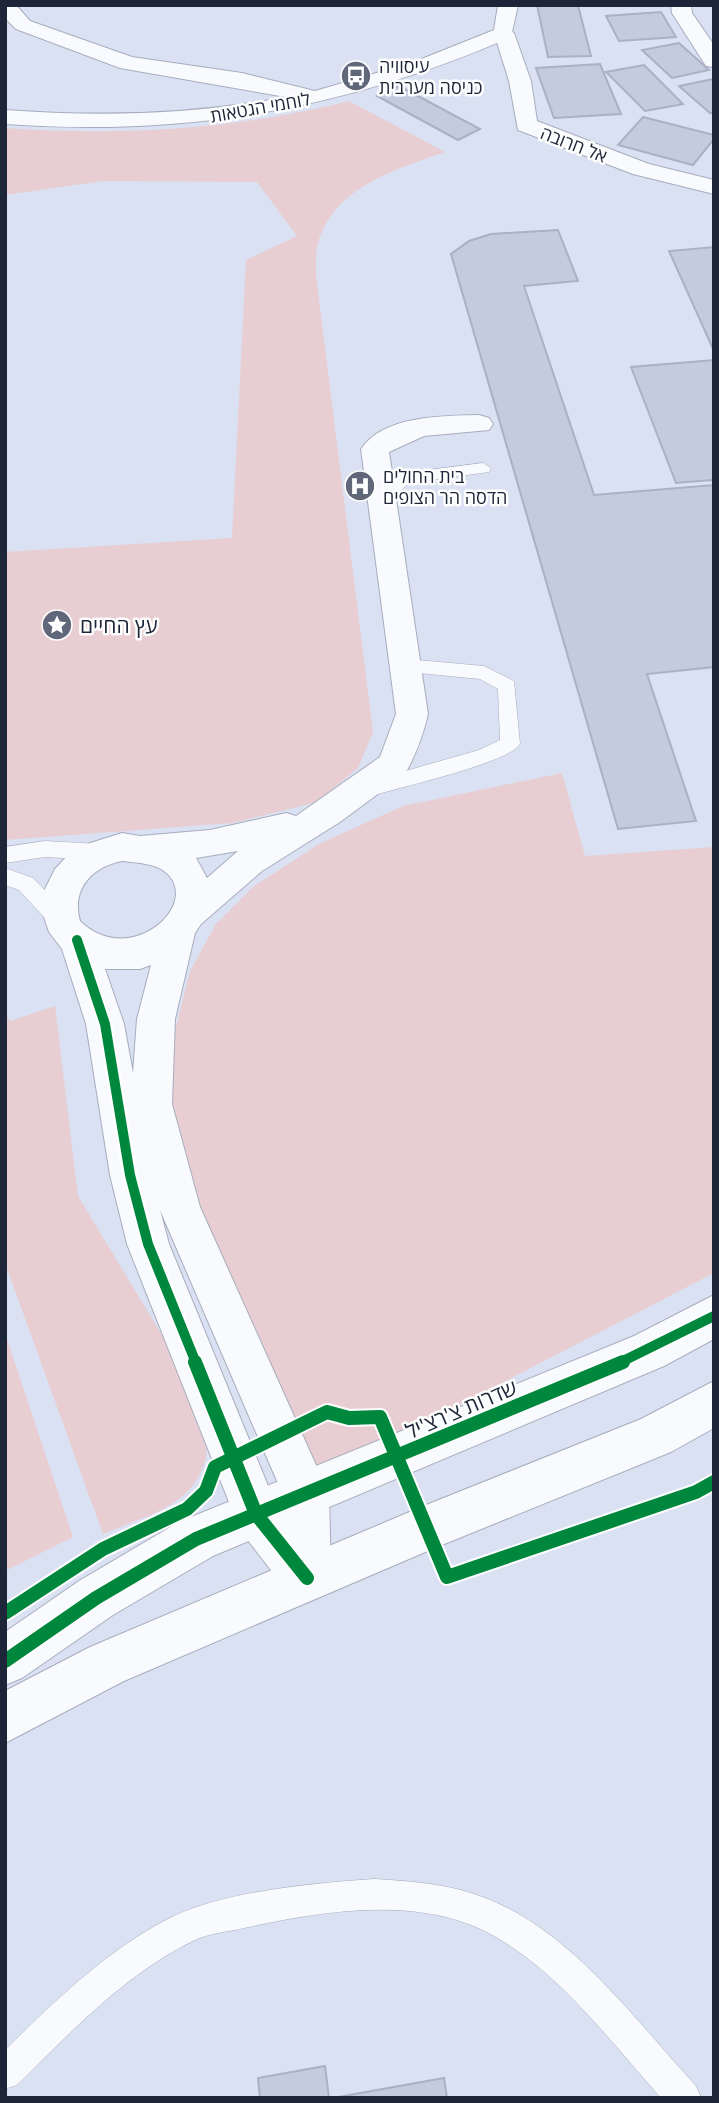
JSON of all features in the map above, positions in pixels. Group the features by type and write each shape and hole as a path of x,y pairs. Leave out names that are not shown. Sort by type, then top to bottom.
{"street":[{"path":"503,33 508,5"},
{"path":"681,5 682,13 714,61"},
{"path":"5,6 23,25 128,63 242,80 318,97"},
{"name":"לוחמי הגטאות","path":"5,117 139,122 240,113 318,97 413,70 503,33"},
{"name":"אל חרובה","path":"503,33 520,82 526,125 641,169 714,187"},
{"path":"70,932 94,950 116,954 138,953 159,946 250,862 328,813 393,765 406,738 412,714 375,449 391,435 425,426 479,424"},
{"path":"307,1578 256,1514 148,1244 130,1175 105,1024 59,907 61,891 69,876 100,852 122,846 210,844 257,835 328,813"},
{"path":"145,847 165,852 181,864 191,878 195,895 156,1019 152,1104 163,1155 179,1207 306,1494 307,1578"},
{"name":"שדרות צ'רצ'יל","path":"5,1661 96,1598 196,1539 649,1351 714,1316"},
{"path":"5,1718 107,1664 307,1578 655,1436 714,1403"}],"lane":[{"path":"385,522 390,491 404,478 483,468"},
{"path":"357,792 485,756 510,744 507,686 484,673 405,666"},
{"path":"5,855 45,849 100,852"},
{"path":"5,876 26,884 70,932"},
{"path":"5,2073 114,1974 187,1926 288,1902 380,1893 466,1907 505,1924 563,1969 684,2098"}],"shaded area":[{"path":"349,101 445,152 388,173 352,194 326,224 316,250 316,275 373,732 358,768 317,802 233,823 5,840 5,552 232,538 246,260 297,236 257,182 103,181 5,195 5,128 135,131 178,128 264,119"},
{"path":"562,773 585,856 714,847 714,1273 315,1480 169,1136 163,1079 190,971 216,924 254,886 319,844 403,806"},
{"path":"55,1006 78,1196 165,1340 207,1450 202,1469 183,1496 153,1514 103,1534 5,1263 5,1014 10,1021"},
{"path":"5,1333 73,1537 5,1571"}],"building":[{"path":"537,5 578,5 591,56 548,57"},
{"path":"661,12 676,37 619,41 606,16"},
{"path":"679,43 709,70 672,78 642,50"},
{"path":"600,64 621,114 554,118 536,68"},
{"path":"644,65 683,104 645,111 606,72"},
{"path":"713,79 714,113 710,113 679,86"},
{"path":"399,86 480,129 458,140 377,96"},
{"path":"643,117 714,135 714,139 693,165 618,145"},
{"path":"558,230 578,281 524,286 594,495 714,485 714,667 647,674 696,821 618,829 451,254 469,241 491,234"},
{"path":"714,247 714,351 669,251"},
{"path":"714,360 714,484 712,480 676,483 631,367"},
{"path":"325,2066 329,2098 260,2098 258,2078"},
{"path":"444,2078 447,2098 333,2098 388,2088"}],"cycle path":[{"path":"77,940 105,1024 130,1175 148,1244 256,1514 307,1578"},
{"path":"5,1661 96,1598 196,1539 649,1351 714,1316"},
{"path":"5,1613 53,1579 103,1549 137,1530 187,1509 206,1491 215,1467 327,1412 349,1418 380,1417 447,1577 696,1492 714,1482"}],"place":[{"name":"עיסוויה כניסה מערבית","path":"356,76"},
{"name":"בית החולים הדסה הר הצופים","path":"360,486"},
{"name":"עץ החיים","path":"57,625"}]}
